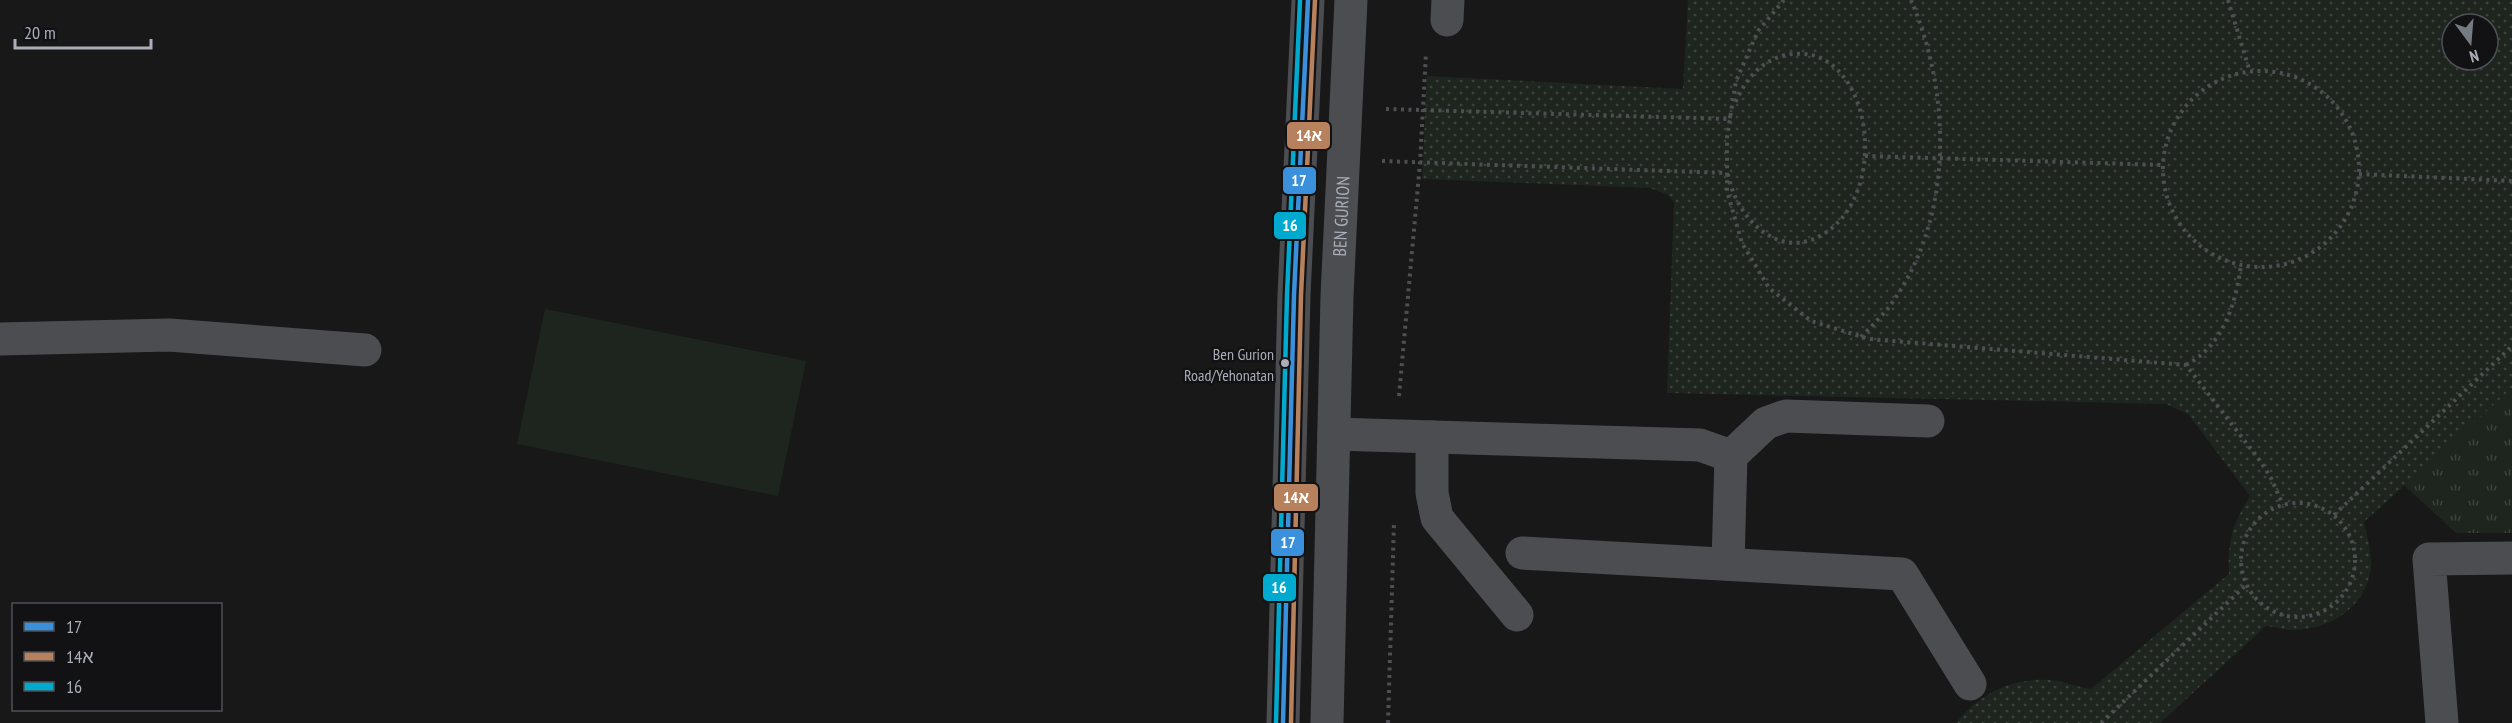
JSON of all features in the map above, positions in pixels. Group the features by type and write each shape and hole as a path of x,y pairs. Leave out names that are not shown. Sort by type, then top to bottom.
{"street":[{"path":"1283,723 1294,295 1308,0"},
{"name":"BEN GURION","path":"1327,723 1343,159 1351,0"},
{"path":"0,339 169,335 365,350"},
{"path":"1728,564 1731,456 1766,423 1786,416 1928,421"},
{"path":"1334,434 1700,445 1731,456"},
{"path":"1432,437 1432,493 1437,518 1517,615"},
{"path":"1522,553 1902,574 1970,684"},
{"path":"2442,723 2429,559 2512,558"}],"path":[{"path":"1784,0 1758,32 1736,81 1730,119 1727,191 1742,243 1769,288 1811,321 1862,337 2186,365 2205,353 2224,325 2238,290 2241,265"},
{"path":"1862,337 1889,307 1911,271 1927,233 1936,191 1940,158 1939,105 1933,63 1921,23 1911,0"},
{"path":"2228,0 2250,72"},
{"path":"1395,436 1423,110 1441,21"},
{"path":"1727,161 1732,190 1753,224 1772,238 1794,243 1816,238 1844,216 1862,179 1865,156 1863,119 1854,93 1839,72 1809,55 1798,53 1776,58 1756,71 1740,91 1730,119"},
{"path":"2250,72 2265,72 2295,77 2322,92 2333,102 2350,127 2356,142 2359,174 2354,203 2339,229 2316,250 2288,264 2264,267 2241,265 2213,255 2189,237 2180,225 2166,196 2163,165 2169,136 2175,122 2189,104 2219,81 2250,72"},
{"path":"1346,107 1730,119"},
{"path":"1865,156 2163,165"},
{"path":"1343,159 1726,173"},
{"path":"2359,174 2512,181"},
{"path":"2334,515 2512,346"},
{"path":"2186,365 2261,462 2283,505"},
{"path":"2301,502 2334,515 2350,536 2356,553 2356,563 2349,588 2331,608 2314,616 2287,616 2263,606 2246,585 2241,567 2244,541 2259,519 2283,505 2301,502"},
{"path":"1388,723 1394,512"},
{"path":"2101,723 2246,585"}],"green space":[{"path":"1688,0 2512,0 2512,388 2364,522 2371,556 2371,568 2362,594 2345,613 2308,629 2287,630 2266,626 2160,723 1956,723 1976,703 2009,685 2050,680 2091,689 2229,574 2232,533 2250,496 2188,414 2166,404 1667,393 1674,202 1668,195 1650,188 1422,179 1427,76 1683,89"},
{"path":"545,309 806,361 778,496 517,444"},
{"path":"2512,388 2512,533 2456,533 2404,485"}],"transit line":[{"name":"16","path":"1276,723 1287,295 1300,0"},
{"name":"17","path":"1283,723 1294,295 1308,0"},
{"name":"14א","path":"1291,723 1301,295 1315,0"}],"place":[{"name":"Ben Gurion Road/Yehonatan","path":"1285,363"}]}
